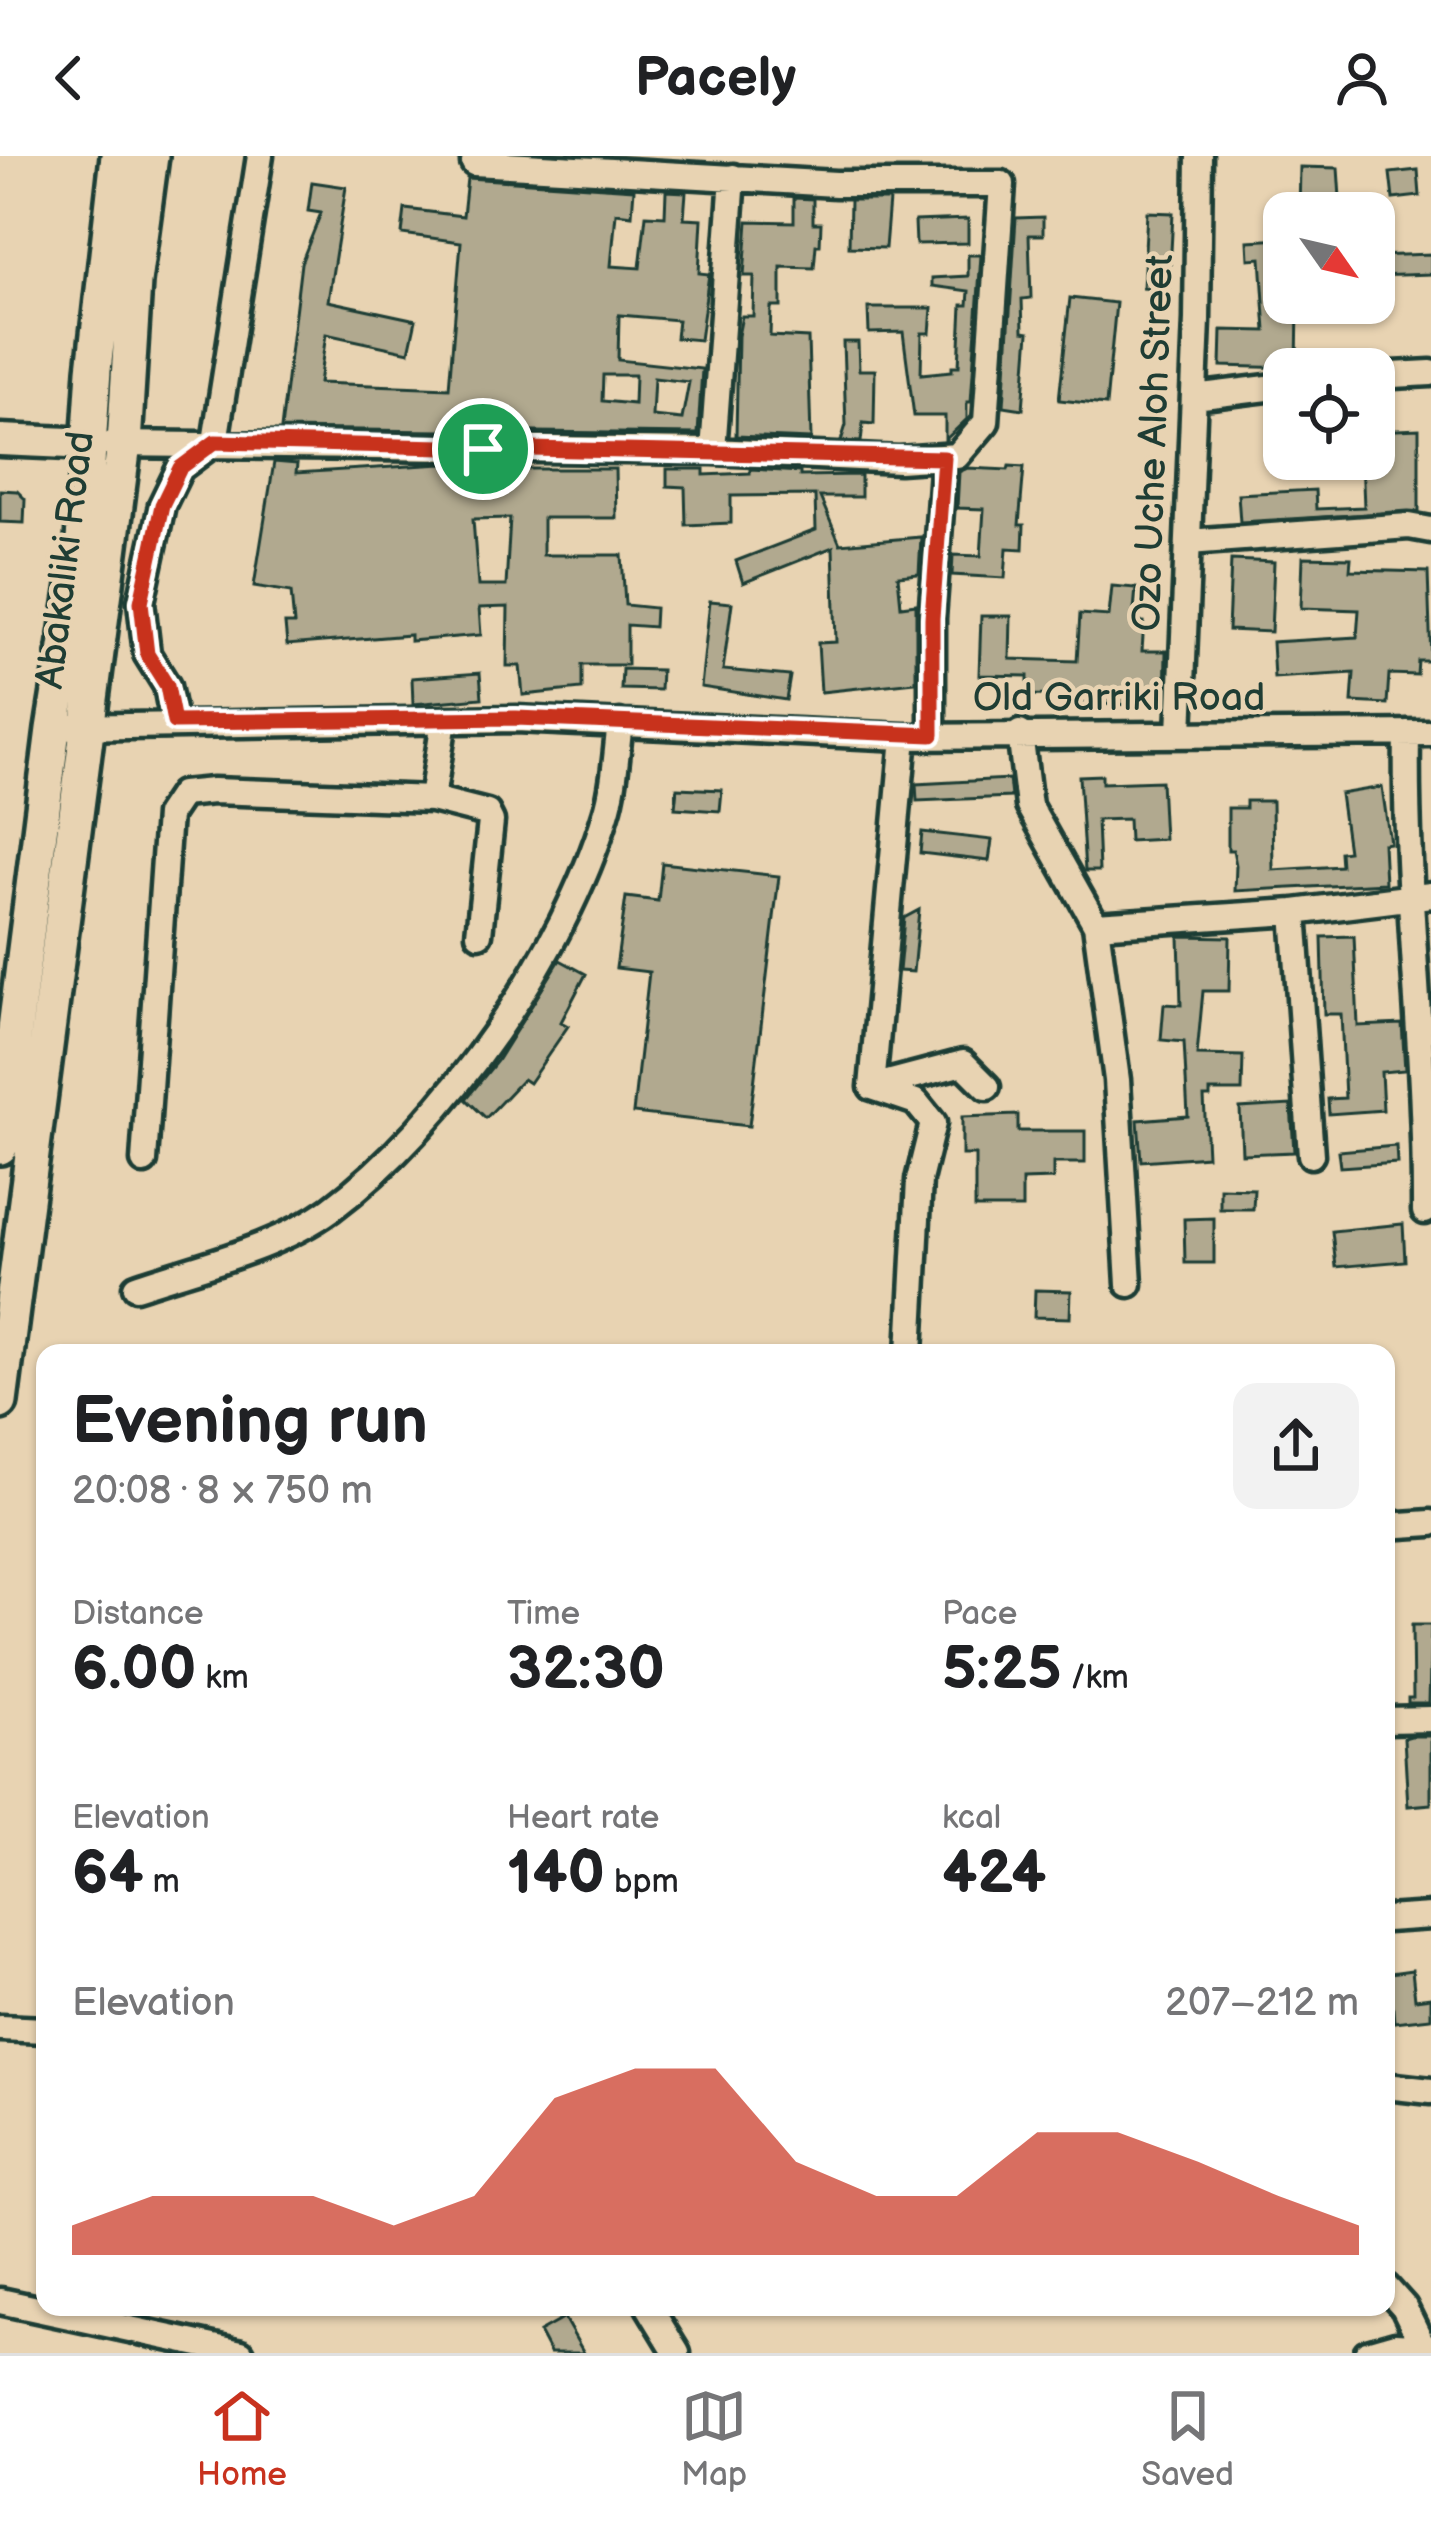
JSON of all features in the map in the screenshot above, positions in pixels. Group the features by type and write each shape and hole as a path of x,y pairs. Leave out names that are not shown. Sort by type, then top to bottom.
{"highway":[{"name":"Abakaliki Road","path":"0,1402 89,724 108,444 94,370 118,156"},
{"name":"Abakaliki Road","path":"0,1147 53,729 83,541 108,444 152,156"}],"main road":[{"path":"0,440 108,444"}],"street":[{"path":"174,722 167,686 147,654 141,602 162,505 180,468 215,442 260,156"},
{"name":"Ozo Uche Aloh Street","path":"1180,733 1198,156"},
{"path":"108,444 215,442 944,458 957,456 986,422 1002,184 836,184 474,163"},
{"path":"712,451 733,177"},
{"path":"1395,375 1431,373"},
{"path":"1194,397 1263,389"},
{"path":"932,735 932,618 944,458"},
{"path":"1189,542 1409,526 1431,530"},
{"path":"432,799 444,720"},
{"name":"Old Garriki Road","path":"53,729 174,722 444,720 904,737 1419,733"},
{"path":"136,1287 291,1232 331,1209 469,1072 512,1008 590,860 608,810 620,723"},
{"path":"1020,733 1029,806 1096,925 1117,1080 1129,1284"},
{"path":"1419,733 1428,1101 1425,1211"},
{"path":"872,1087 904,737"},
{"path":"144,1161 167,815 182,794 213,790 432,799 487,813 491,820 479,934"},
{"path":"1096,925 1294,911 1420,896"},
{"path":"1294,911 1311,1155"},
{"path":"872,1087 963,1063 987,1087"},
{"path":"872,1087 916,1102 933,1123 919,1180 910,1344"},
{"path":"1395,1525 1431,1523"},
{"path":"1395,1720 1431,1719"},
{"path":"1395,1918 1431,1916"},
{"path":"0,2028 36,2030"},
{"path":"1395,2087 1431,2091"},
{"path":"1395,2297 1427,2347"},
{"path":"0,2301 36,2309"},
{"path":"70,2316 241,2353"},
{"path":"654,2316 677,2353"},
{"path":"1367,2353 1395,2345 1427,2347"}],"building":[{"path":"1300,167 1338,168 1340,192 1299,192"},
{"path":"1418,170 1420,196 1395,199 1390,173"},
{"path":"467,178 634,189 632,215 616,213 611,266 640,268 646,215 665,216 666,191 686,192 684,218 702,219 699,273 709,274 700,340 676,338 678,320 619,315 618,360 702,369 698,434 281,429 301,263 321,213 308,211 312,182 346,187 328,301 416,320 409,352 326,334 319,383 449,388 461,242 402,234 405,209 463,216","holes":["603,375 635,375 634,404 602,401","654,378 689,382 682,419 652,416"]},
{"path":"794,198 813,199 813,223 821,223 820,245 816,245 814,268 781,267 781,307 771,307 770,336 808,338 811,439 736,436 738,336 742,316 753,316 754,276 744,276 748,221 794,222"},
{"path":"850,200 889,200 885,248 849,247"},
{"path":"1147,212 1173,213 1169,290 1143,288"},
{"path":"1043,217 1043,235 1029,235 1031,298 1022,299 1023,331 1029,332 1023,409 1004,406 1016,218"},
{"path":"968,219 968,243 916,244 915,221"},
{"path":"1263,240 1263,287 1261,258 1249,259 1248,241"},
{"path":"1431,254 1431,274 1395,275 1395,255"},
{"path":"968,255 981,255 971,402 967,402 967,419 945,440 945,416 914,416 903,332 869,333 868,308 932,308 930,333 922,333 921,374 952,371 952,366 959,366 962,305 968,305 969,291 932,286 932,278 968,276"},
{"path":"1070,298 1116,303 1106,405 1059,400"},
{"path":"1266,324 1298,324 1297,348 1263,348 1263,367 1221,366 1222,330 1266,331"},
{"path":"843,342 858,342 859,370 875,370 874,424 863,423 861,442 841,441 846,425"},
{"path":"1419,429 1419,511 1240,522 1238,494 1315,490 1316,509 1364,507 1363,480 1395,480 1395,430"},
{"path":"274,462 297,464 296,473 443,464 615,469 616,518 543,518 543,555 622,555 625,605 655,608 654,627 627,625 627,665 582,665 582,689 523,695 520,666 507,666 508,607 479,608 481,635 410,641 410,635 287,645 285,624 294,624 291,592 254,586","holes":["510,518 506,586 478,586 473,519"]},
{"path":"1009,466 1024,467 1019,525 1024,525 1023,549 1007,548 1005,578 952,575 953,555 981,556 984,509 957,508 959,472 968,468 1008,470"},
{"path":"667,469 704,469 704,475 750,473 750,469 800,472 800,476 861,475 861,497 820,497 840,544 921,537 919,574 898,576 901,606 916,604 916,682 821,692 818,643 836,642 833,547 743,583 736,561 816,530 815,495 731,496 731,523 686,525 685,487 667,486"},
{"path":"0,490 17,491 25,499 24,523 0,522"},
{"path":"1303,557 1351,558 1350,570 1428,572 1431,661 1418,661 1417,675 1389,674 1387,704 1352,702 1354,673 1274,678 1272,642 1357,637 1359,610 1301,608"},
{"path":"1231,560 1274,562 1271,632 1228,630"},
{"path":"1112,586 1136,588 1133,621 1144,622 1142,651 1166,651 1165,705 1080,704 1080,696 1028,695 1028,676 979,675 981,616 1011,616 1010,659 1077,661 1080,614 1109,616"},
{"path":"710,601 732,603 723,670 790,676 786,700 701,687"},
{"path":"622,669 661,670 660,690 621,689"},
{"path":"480,673 482,698 413,704 412,678"},
{"path":"1102,775 1102,783 1161,781 1164,839 1129,841 1128,819 1097,820 1099,871 1085,871 1079,776"},
{"path":"1009,779 1011,797 917,801 916,784"},
{"path":"1382,787 1390,843 1383,844 1385,883 1235,891 1228,808 1246,808 1246,801 1272,801 1273,870 1341,866 1340,852 1348,851 1340,794"},
{"path":"677,788 722,790 720,811 675,808"},
{"path":"922,832 992,840 989,861 920,853"},
{"path":"662,863 779,876 749,1126 633,1113 649,972 616,968 626,897 658,901"},
{"path":"919,910 913,972 899,971 904,918"},
{"path":"1179,936 1230,937 1229,991 1203,991 1197,1055 1243,1056 1242,1091 1210,1091 1210,1097 1204,1097 1207,1156 1141,1161 1138,1120 1188,1116 1184,1042 1161,1040 1164,1004 1181,1005"},
{"path":"1354,936 1358,1026 1402,1024 1405,1070 1381,1072 1383,1110 1329,1114 1328,1099 1345,1098 1341,1014 1324,1014 1322,937"},
{"path":"560,960 586,974 561,1022 568,1026 529,1083 523,1079 486,1118 466,1099 497,1061"},
{"path":"1291,1105 1294,1152 1242,1154 1240,1108"},
{"path":"1018,1115 1018,1131 1085,1131 1085,1163 1053,1163 1053,1179 1022,1180 1022,1208 975,1208 975,1155 962,1155 962,1117"},
{"path":"1396,1146 1397,1163 1340,1167 1338,1151"},
{"path":"1220,1188 1254,1189 1253,1209 1220,1209"},
{"path":"1214,1218 1214,1263 1185,1263 1184,1219"},
{"path":"1403,1224 1405,1261 1336,1267 1332,1231"},
{"path":"1035,1290 1071,1291 1070,1318 1034,1317"},
{"path":"1412,1625 1431,1625 1429,1703 1408,1703 1413,1698"},
{"path":"1431,1736 1431,1804 1408,1806 1404,1738"},
{"path":"1412,1970 1415,1999 1431,1997 1431,2018 1395,2022 1395,1972"},
{"path":"564,2318 584,2353 550,2353 539,2332"}],"route":[{"path":"215,442 483,449 944,458 932,618 932,735 516,718 174,722 167,686 147,654 141,602 162,505 180,468 215,442"}]}
